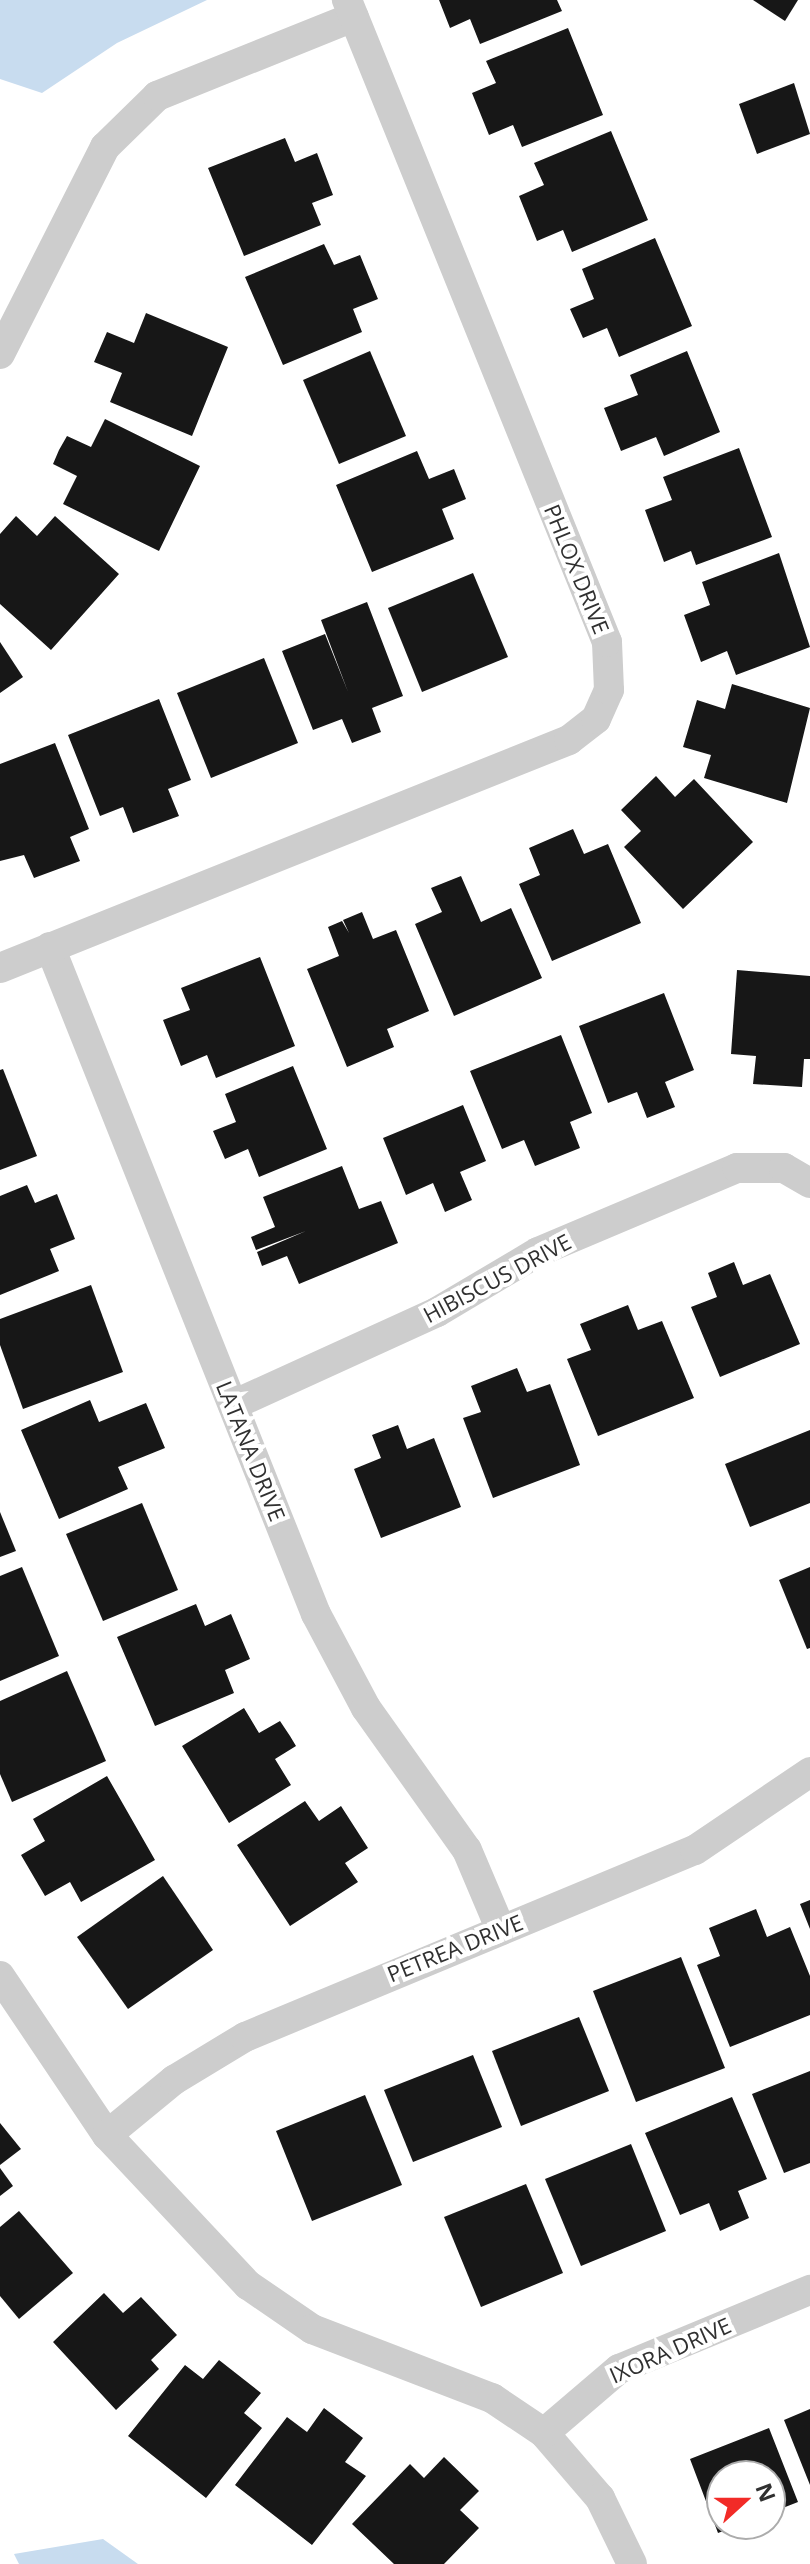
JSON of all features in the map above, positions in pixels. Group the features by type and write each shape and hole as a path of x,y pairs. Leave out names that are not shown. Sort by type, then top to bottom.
{"street":[{"path":"0,354 105,147 157,96 350,9"},
{"name":"PHLOX DRIVE","path":"0,968 569,740 596,719 609,690 607,642 350,9"},
{"name":"LATANA DRIVE","path":"50,947 316,1614 366,1708 467,1850 501,1930"},
{"name":"HIBISCUS DRIVE","path":"233,1405 437,1312 538,1252 737,1168 784,1168 810,1183"},
{"name":"PETREA DRIVE","path":"107,2135 174,2080 245,2037 695,1850 810,1772"},
{"path":"0,1976 107,2135 248,2285 312,2329 492,2398 544,2433 600,2498 632,2564"},
{"name":"IXORA DRIVE","path":"544,2433 619,2369 810,2290"}],"water":[{"path":"0,0 207,0 117,43 42,93 0,79"},
{"path":"103,2539 138,2564 19,2564 14,2554"}],"building":[{"path":"439,0 557,0 562,11 480,44 470,19 450,28"},
{"path":"753,0 798,0 785,21"},
{"path":"568,28 603,115 522,147 513,125 489,135 472,93 496,83 486,61"},
{"path":"794,83 810,134 757,154 739,104"},
{"path":"611,131 648,220 572,252 563,230 537,241 519,196 544,185 534,163"},
{"path":"285,138 295,162 317,153 333,195 312,203 321,225 244,256 208,168"},
{"path":"655,238 692,326 619,357 607,328 583,338 570,309 594,299 582,269"},
{"path":"324,244 334,265 360,255 378,299 353,309 362,332 283,365 245,277"},
{"path":"146,313 228,347 192,436 110,402 122,373 94,362 107,332 134,343"},
{"path":"370,351 406,436 339,464 303,380"},
{"path":"687,351 720,432 664,456 656,437 621,451 604,408 638,395 630,375"},
{"path":"105,419 200,466 159,551 63,504 77,476 53,464 59,450 67,436 91,447"},
{"path":"739,448 772,537 696,565 691,551 664,562 645,510 672,500 663,477"},
{"path":"417,451 429,479 454,469 466,499 442,509 454,539 372,572 336,485"},
{"path":"16,516 37,536 55,516 119,574 51,650 0,604 0,534"},
{"path":"779,553 810,647 736,675 727,651 701,662 684,615 710,605 702,582"},
{"path":"473,573 508,657 422,692 388,608"},
{"path":"367,602 403,696 372,708 381,732 352,743 342,719 313,730 282,651 325,634 348,692 321,620"},
{"path":"0,642 23,677 0,693"},
{"path":"264,658 298,743 211,778 177,693"},
{"path":"732,684 810,708 787,803 704,778 711,755 683,747 697,700 725,709"},
{"path":"159,699 191,780 168,789 179,816 133,833 123,807 100,816 68,735"},
{"path":"55,743 89,829 70,837 80,861 34,878 24,855 0,861 0,764"},
{"path":"656,776 675,797 694,779 753,842 683,909 624,847 641,831 621,810"},
{"path":"573,829 584,854 608,844 641,923 552,961 519,884 540,875 529,848"},
{"path":"461,876 481,922 511,908 542,978 454,1016 415,924 442,912 431,888"},
{"path":"362,912 373,939 396,930 429,1011 387,1029 394,1047 347,1067 307,969 339,956 328,927 342,921 349,933 343,920"},
{"path":"260,957 295,1046 216,1078 207,1055 181,1066 163,1020 190,1010 181,988"},
{"path":"737,970 810,976 810,1059 804,1059 802,1087 753,1084 756,1056 731,1054"},
{"path":"664,993 694,1070 665,1082 675,1107 647,1118 637,1092 608,1103 579,1026"},
{"path":"561,1035 592,1113 570,1122 580,1148 535,1166 524,1140 502,1149 470,1071"},
{"path":"293,1066 327,1149 259,1177 248,1149 225,1159 213,1131 236,1122 225,1094"},
{"path":"3,1069 37,1156 0,1170 0,1070"},
{"path":"463,1105 486,1161 460,1172 472,1200 445,1212 433,1183 406,1195 383,1138"},
{"path":"342,1166 359,1209 381,1201 398,1243 299,1284 287,1256 262,1266 257,1252 306,1231 256,1250 251,1237 275,1227 263,1197"},
{"path":"27,1185 35,1203 57,1194 75,1239 50,1249 59,1271 0,1295 0,1196"},
{"path":"734,1262 743,1285 770,1274 800,1344 720,1377 691,1307 717,1297 708,1273"},
{"path":"91,1285 123,1372 23,1409 0,1345 0,1319"},
{"path":"628,1305 638,1330 662,1321 694,1398 598,1436 567,1359 591,1350 580,1324"},
{"path":"517,1368 527,1392 550,1384 580,1465 493,1498 463,1418 481,1412 471,1386"},
{"path":"90,1400 99,1422 146,1403 165,1448 118,1467 128,1489 59,1519 21,1430"},
{"path":"398,1425 407,1449 434,1438 461,1507 381,1538 354,1469 381,1458 372,1435"},
{"path":"810,1430 810,1503 750,1527 725,1464"},
{"path":"142,1503 178,1590 103,1621 66,1534"},
{"path":"0,1512 16,1551 0,1557"},
{"path":"22,1567 59,1656 0,1681 0,1576"},
{"path":"810,1567 810,1648 807,1649 779,1580"},
{"path":"196,1604 205,1626 231,1614 250,1659 225,1670 234,1693 155,1726 117,1637"},
{"path":"67,1671 106,1761 12,1802 0,1774 0,1701"},
{"path":"244,1708 259,1733 280,1721 290,1736 296,1746 275,1759 291,1785 229,1823 182,1746"},
{"path":"107,1776 155,1860 81,1902 70,1882 45,1896 21,1855 45,1841 33,1819"},
{"path":"305,1801 319,1821 341,1806 368,1848 345,1863 358,1882 290,1926 237,1845"},
{"path":"163,1876 213,1950 128,2009 77,1937"},
{"path":"810,1900 810,1929 800,1904"},
{"path":"756,1909 767,1937 790,1927 810,1976 810,2015 730,2047 697,1965 720,1956 709,1928"},
{"path":"681,1957 725,2068 636,2102 593,1991"},
{"path":"579,2017 609,2091 521,2126 492,2051"},
{"path":"473,2055 502,2127 413,2162 384,2090"},
{"path":"810,2071 810,2163 784,2173 752,2094"},
{"path":"365,2095 402,2185 312,2221 276,2131"},
{"path":"732,2097 767,2179 738,2191 749,2218 720,2231 709,2203 680,2215 645,2133"},
{"path":"0,2123 21,2149 0,2165"},
{"path":"631,2144 666,2231 581,2266 545,2179"},
{"path":"0,2168 13,2186 0,2196"},
{"path":"526,2184 563,2273 481,2307 444,2217"},
{"path":"19,2211 73,2273 19,2319 0,2296 0,2227"},
{"path":"104,2293 123,2313 141,2297 177,2335 151,2360 159,2369 116,2410 53,2342"},
{"path":"219,2360 261,2393 244,2413 262,2428 206,2498 128,2436 185,2365 203,2379"},
{"path":"324,2408 363,2438 345,2462 366,2476 312,2545 235,2485 287,2417 307,2432"},
{"path":"810,2409 810,2485 784,2420"},
{"path":"769,2428 782,2460 706,2460 706,2501 690,2459"},
{"path":"444,2457 479,2491 460,2510 479,2528 444,2564 394,2564 352,2524 410,2464 424,2478"},
{"path":"786,2471 798,2502 786,2507"}]}
